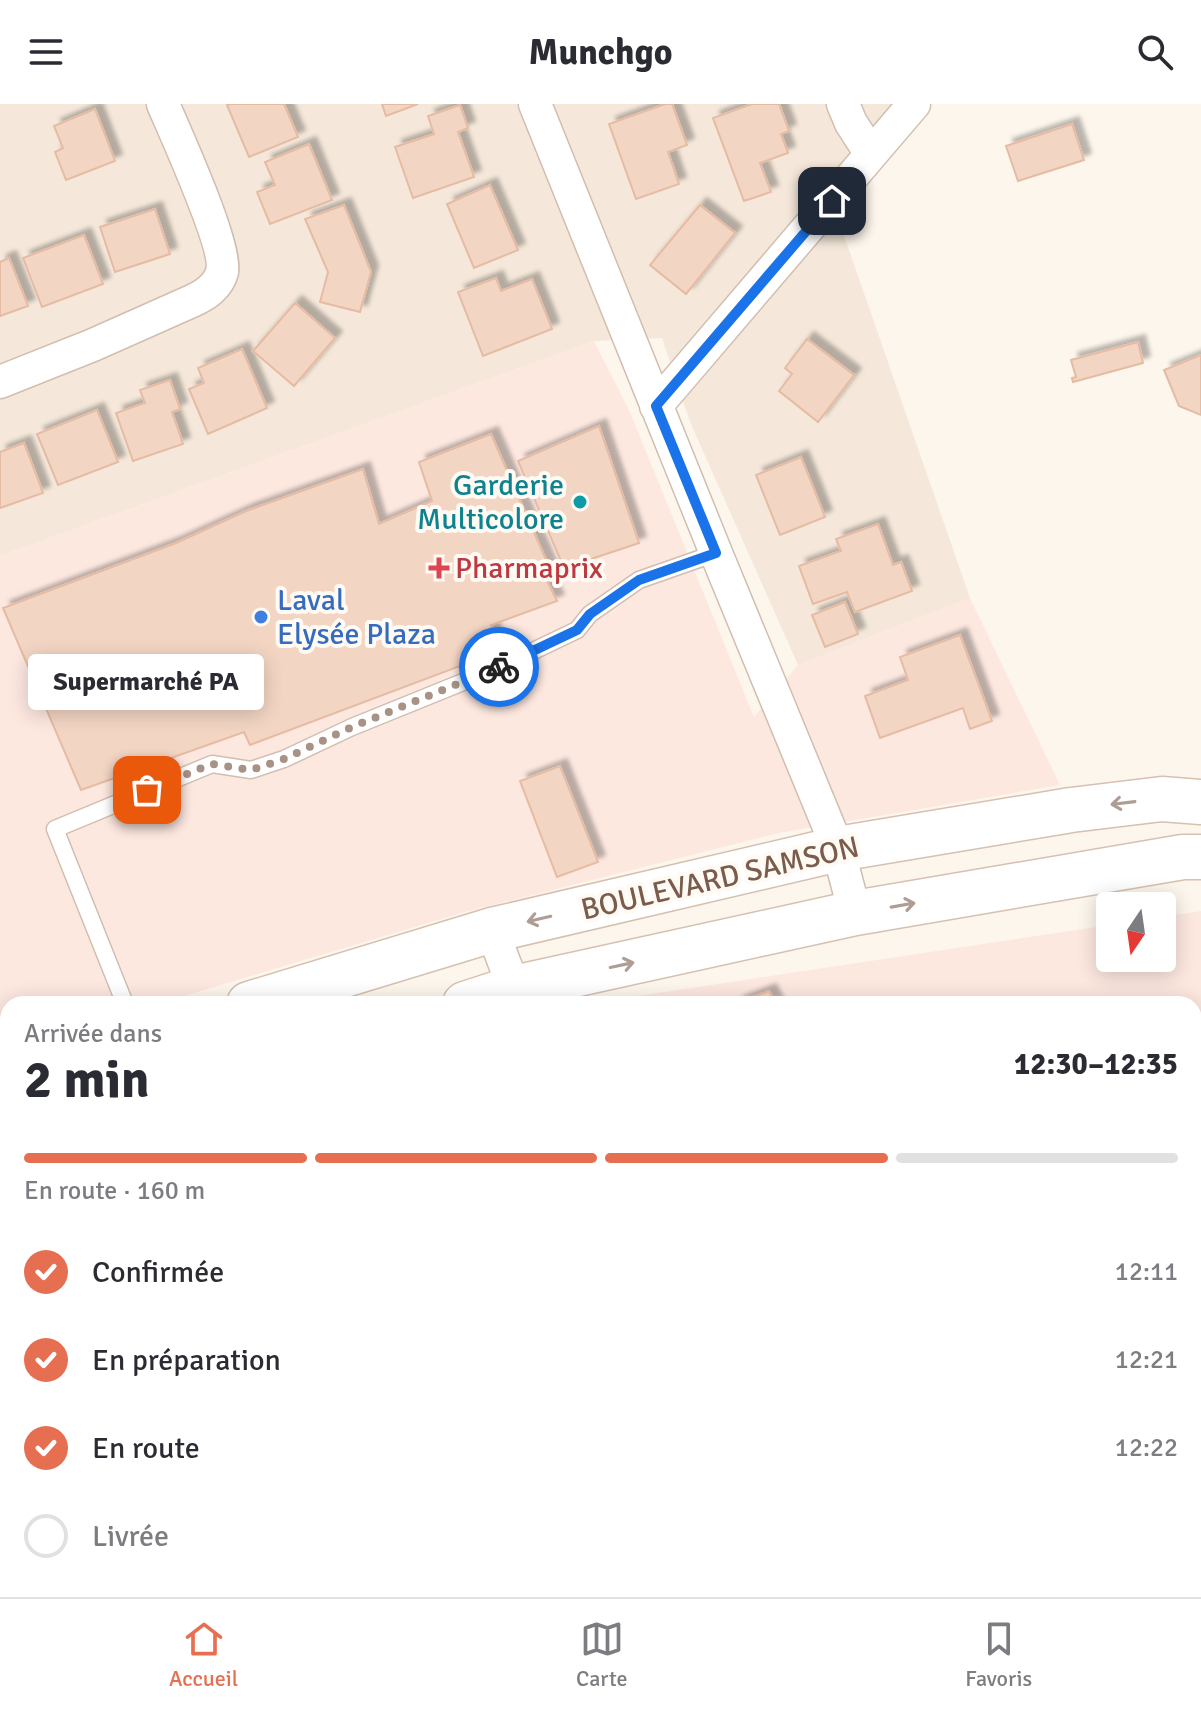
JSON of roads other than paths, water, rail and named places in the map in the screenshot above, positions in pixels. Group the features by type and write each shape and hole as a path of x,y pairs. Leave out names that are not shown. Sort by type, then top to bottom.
{"street":[{"path":"0,382 192,301 206,294 217,283 223,262 204,203 163,104"},
{"path":"535,104 838,849 855,913"},
{"path":"843,104 871,154"},
{"path":"656,406 914,104"},
{"name":"BOULEVARD SAMSON","path":"275,996 492,930 838,849 1086,808 1162,799 1201,802"},
{"name":"BOULEVARD SAMSON","path":"517,996 855,913 1183,857 1201,857"},
{"path":"492,930 517,996"}],"lane":[{"path":"122,996 55,829 212,764 251,770 284,759 352,727 500,667 577,630 590,614 639,580 716,553"}],"place":[{"name":"Garderie Multicolore","path":"580,502"},
{"name":"Pharmaprix","path":"439,568"},
{"name":"Laval Elysée Plaza","path":"261,617"},
{"name":"Supermarché PA","path":"147,790"}]}
